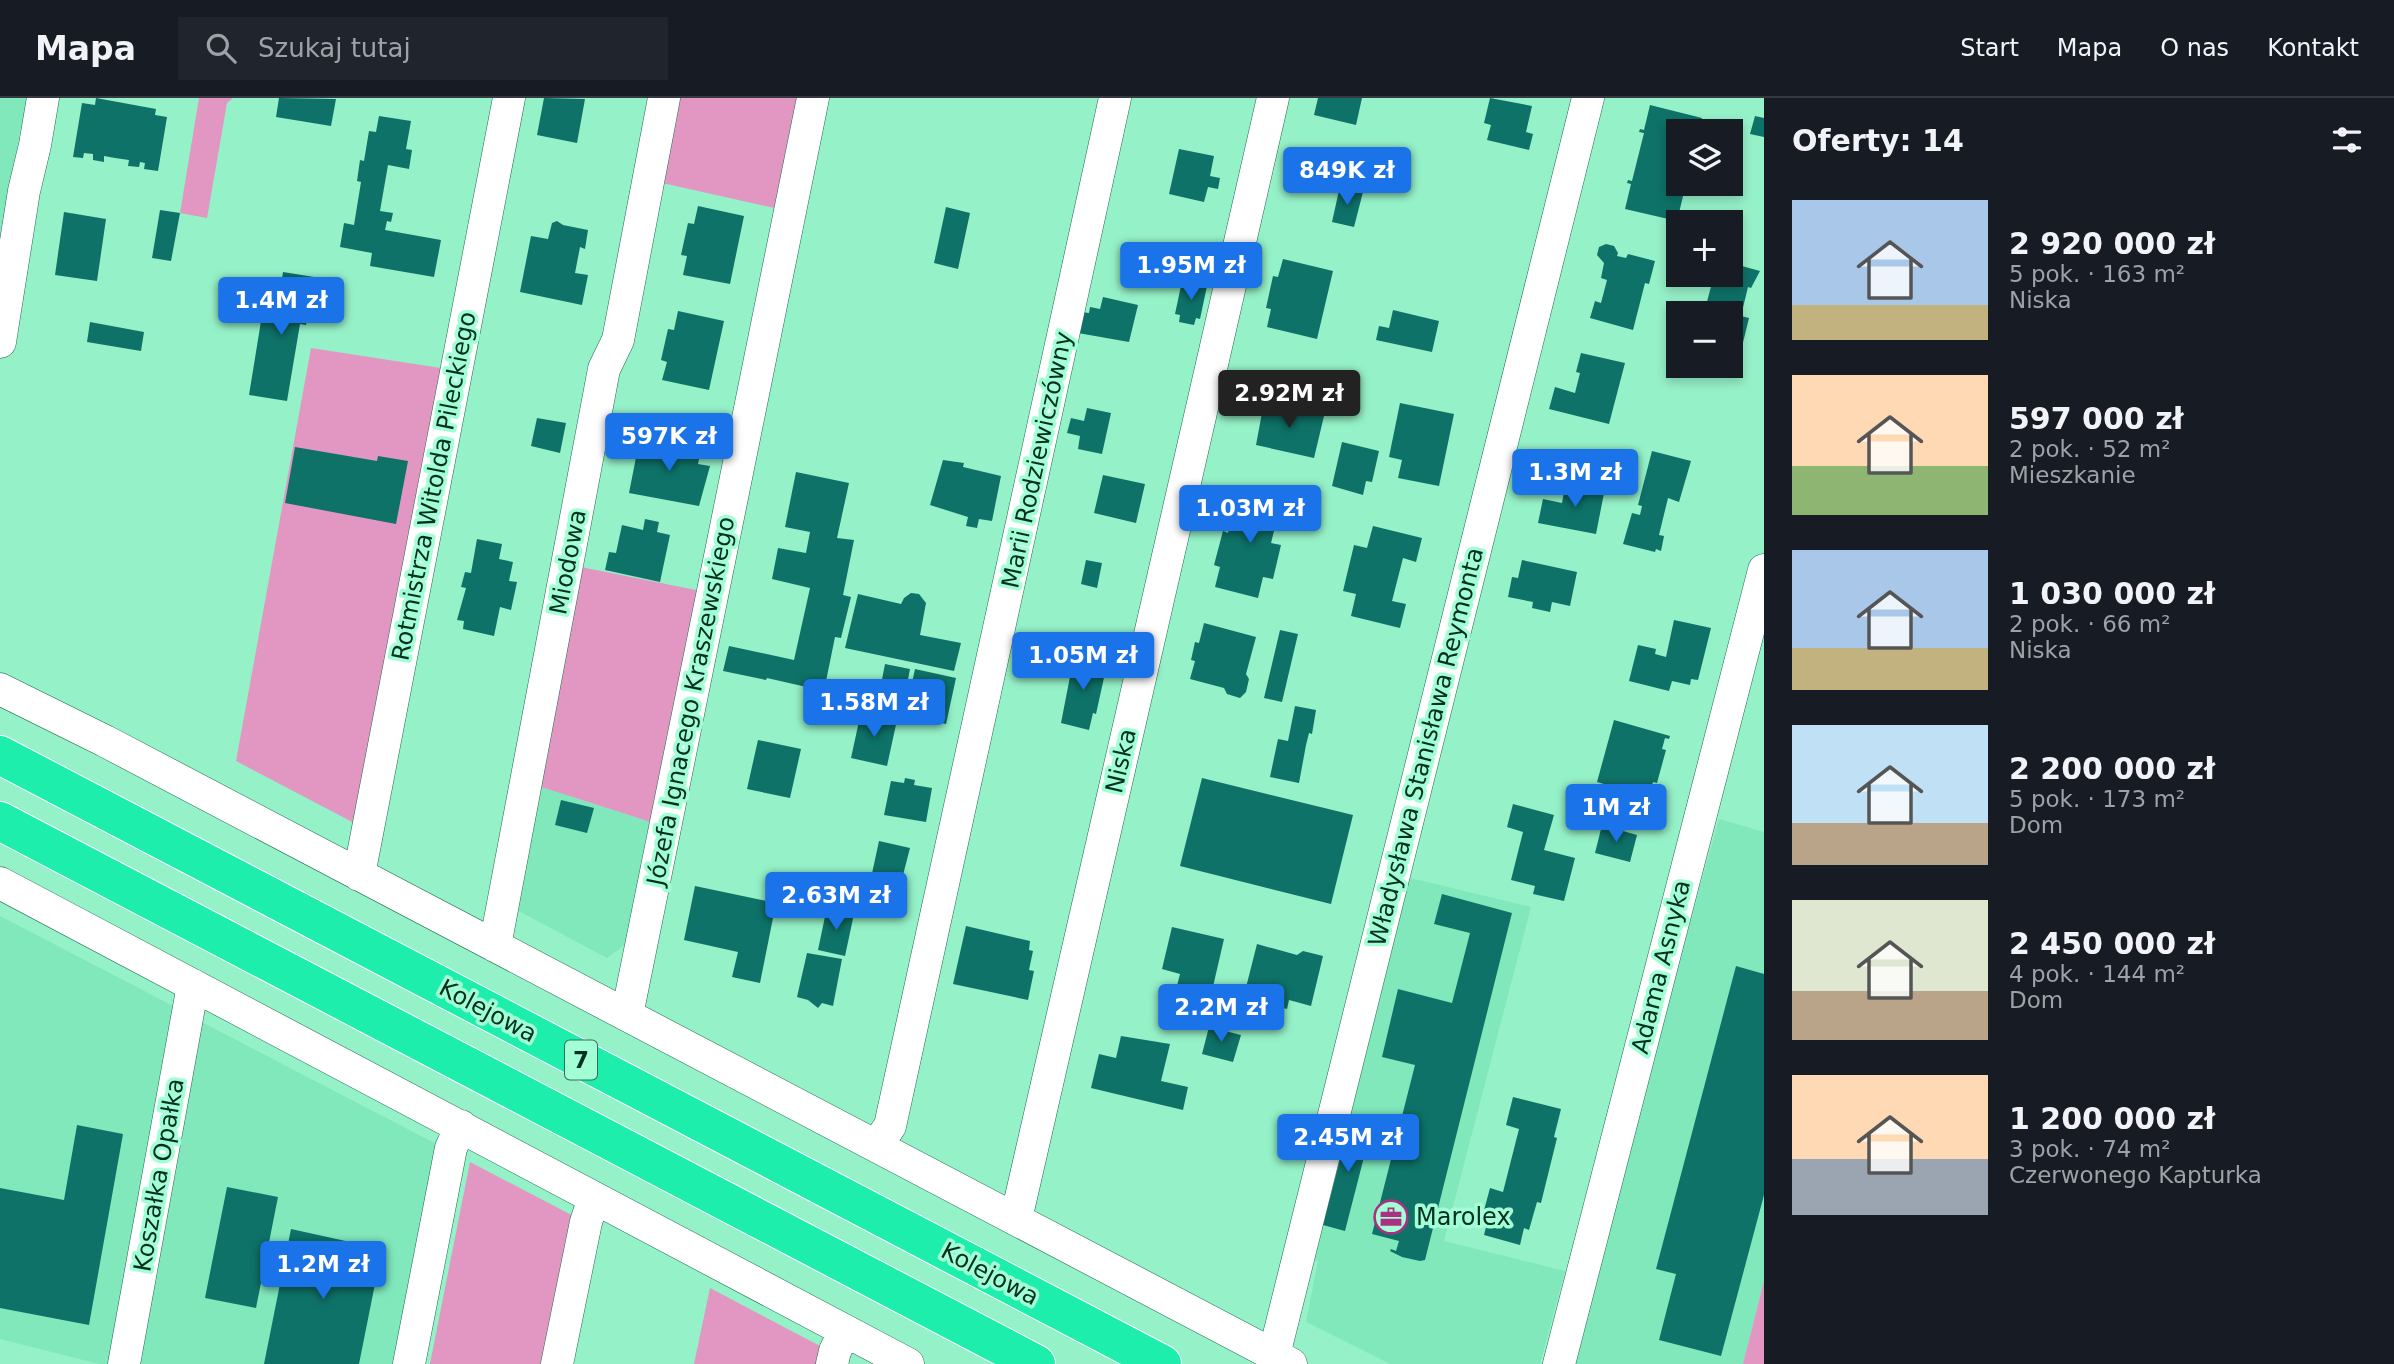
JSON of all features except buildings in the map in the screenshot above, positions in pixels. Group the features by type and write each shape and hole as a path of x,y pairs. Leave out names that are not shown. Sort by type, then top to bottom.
{"highway":[{"name":"Kolejowa","path":"0,755 1162,1364"},
{"name":"7","path":"0,821 1036,1364"}],"street":[{"path":"0,342 24,191 43,98"},
{"name":"Rotmistrza Witolda Pileckiego","path":"359,875 509,98"},
{"name":"Miodowa","path":"495,946 604,369 618,340 664,98"},
{"name":"Józefa Ignacego Kraszewskiego","path":"627,1015 813,98"},
{"name":"Marii Rodziewiczówny","path":"876,1146 890,1126 1115,98"},
{"name":"Niska","path":"1013,1217 1019,1206 1273,98"},
{"name":"Władysława Stanisława Reymonta","path":"1283,1359 1588,98"},
{"name":"Adama Asnyka","path":"1559,1364 1764,570"},
{"path":"0,689 105,741 1283,1359"},
{"path":"0,883 908,1364"},
{"name":"Koszałka Opałka","path":"124,1364 193,985"},
{"path":"409,1364 452,1148 461,1126"},
{"path":"557,1364 586,1222 594,1198"},
{"path":"832,1364 845,1331"}],"shaded area":[{"path":"0,98 32,98 27,129 20,130 0,258"},
{"path":"199,98 233,98 227,103 207,218 180,213"},
{"path":"674,98 805,98 783,210 658,182"},
{"path":"311,348 447,369 360,826 236,761"},
{"path":"581,567 706,592 657,824 538,786"},
{"path":"538,786 657,824 633,939 607,958 513,908"},
{"path":"1719,819 1764,832 1764,1281 1743,1364 1567,1364"},
{"path":"1402,876 1531,907 1444,1241 1565,1271 1540,1364 1390,1364 1306,1322 1318,1261 1307,1257"},
{"path":"0,916 179,1009 113,1364 99,1364 0,1339"},
{"path":"196,1019 446,1149 402,1364 133,1364"},
{"path":"470,1162 579,1219 549,1364 430,1364"},
{"path":"1764,1281 1764,1364 1743,1364"},
{"path":"710,1288 822,1347 819,1364 694,1364"}],"place":[{"name":"Marolex","path":"1391,1217"}]}
